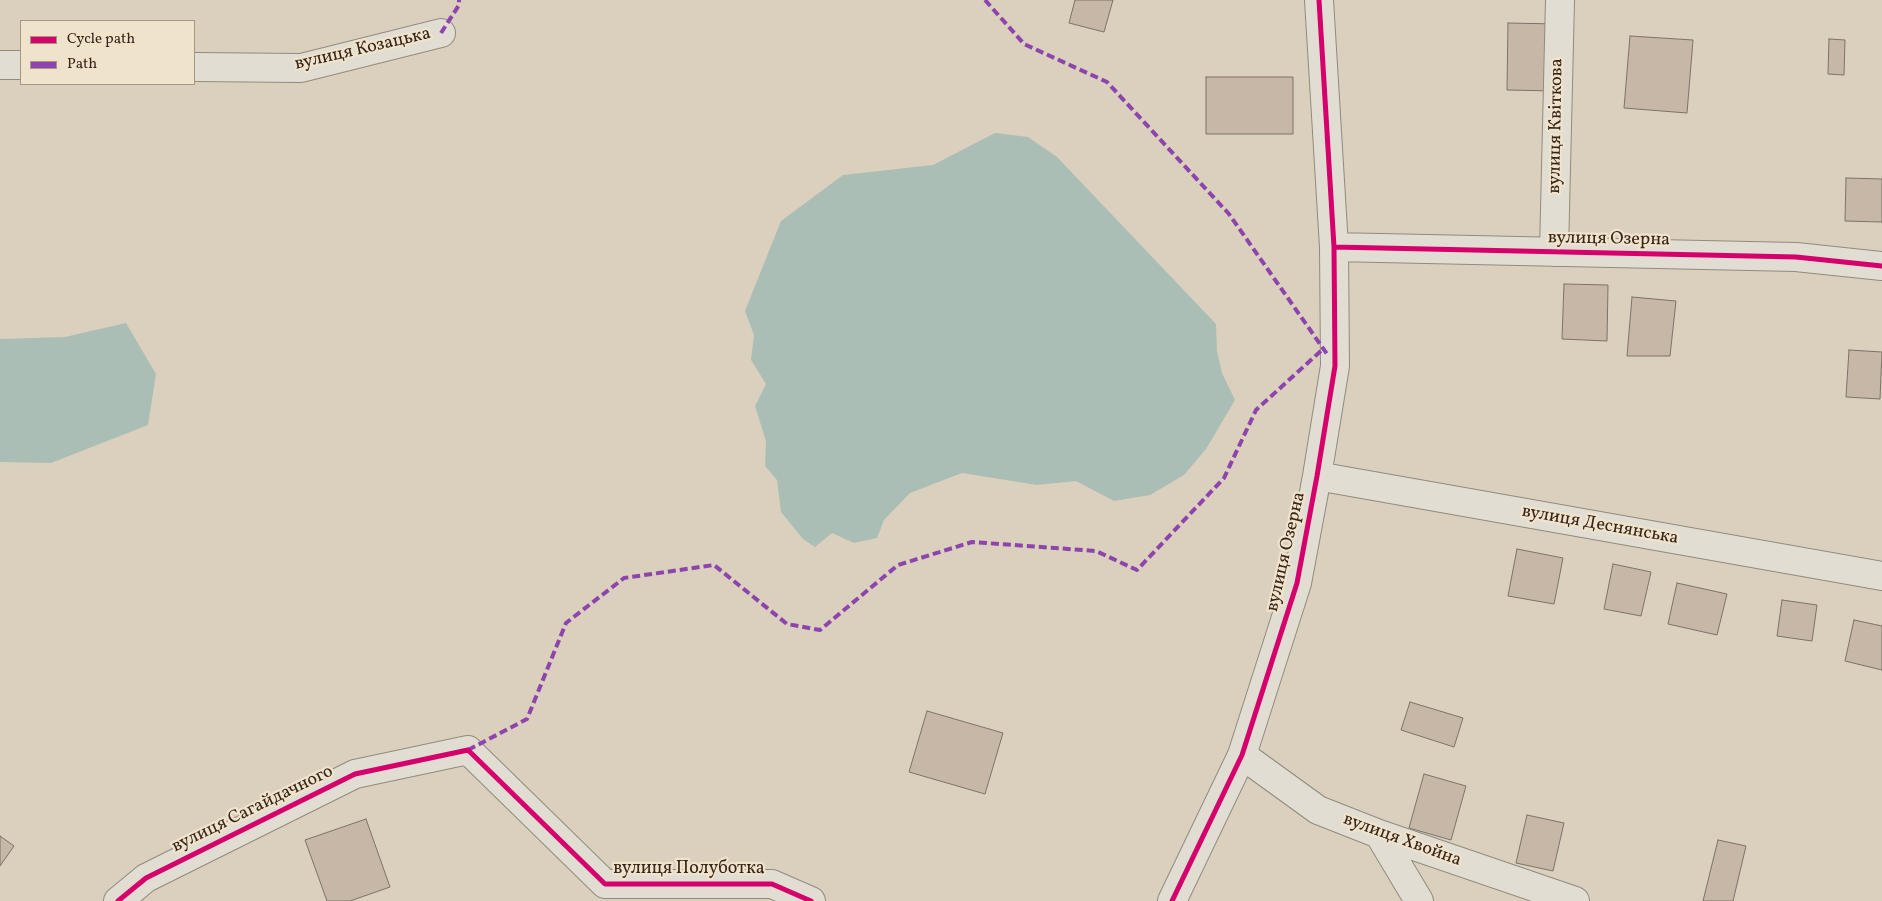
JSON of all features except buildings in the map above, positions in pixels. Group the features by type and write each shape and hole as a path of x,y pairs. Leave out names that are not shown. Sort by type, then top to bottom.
{"street":[{"name":"вулиця Озерна","path":"1172,901 1242,755 1297,583 1318,476 1335,366 1334,247 1318,0"},
{"name":"вулиця Квіткова","path":"1554,252 1560,0"},
{"name":"вулиця Козацька","path":"195,67 301,68 441,33"},
{"path":"0,65 20,65"},
{"name":"вулиця Озерна","path":"1334,247 1796,257 1882,266"},
{"name":"вулиця Деснянська","path":"1318,476 1882,576"},
{"name":"вулиця Сагайдачного","path":"118,901 146,878 355,774 468,750"},
{"name":"вулиця Полуботка","path":"468,750 605,884 772,884 811,901"},
{"name":"вулиця Хвойна","path":"1242,755 1318,810 1379,834 1575,901"},
{"path":"1379,834 1419,901"}],"shaded area":[{"path":"995,133 1028,137 1057,157 1216,324 1217,351 1222,373 1235,400 1206,449 1184,475 1150,495 1114,501 1076,481 1037,485 962,473 910,493 884,520 877,538 854,543 832,533 815,547 803,539 781,512 777,480 765,466 766,441 755,406 766,384 751,360 754,335 745,311 781,221 843,175 933,165"},
{"path":"126,323 156,374 148,425 51,463 0,462 0,339 65,337"}],"marked path":[{"path":"441,33 459,5 459,0"},
{"path":"985,0 1024,44 1107,82 1229,214 1327,354"},
{"path":"468,750 527,719 566,623 624,578 714,565 787,624 820,630 898,565 972,542 1096,551 1137,570 1224,478 1256,410 1323,349"}],"cycle path":[{"path":"1319,0 1334,247 1796,257 1882,266"},
{"path":"1172,901 1242,755 1297,583 1335,366 1334,247"},
{"path":"118,901 146,878 355,774 468,750 605,884 772,884 811,901"}]}
